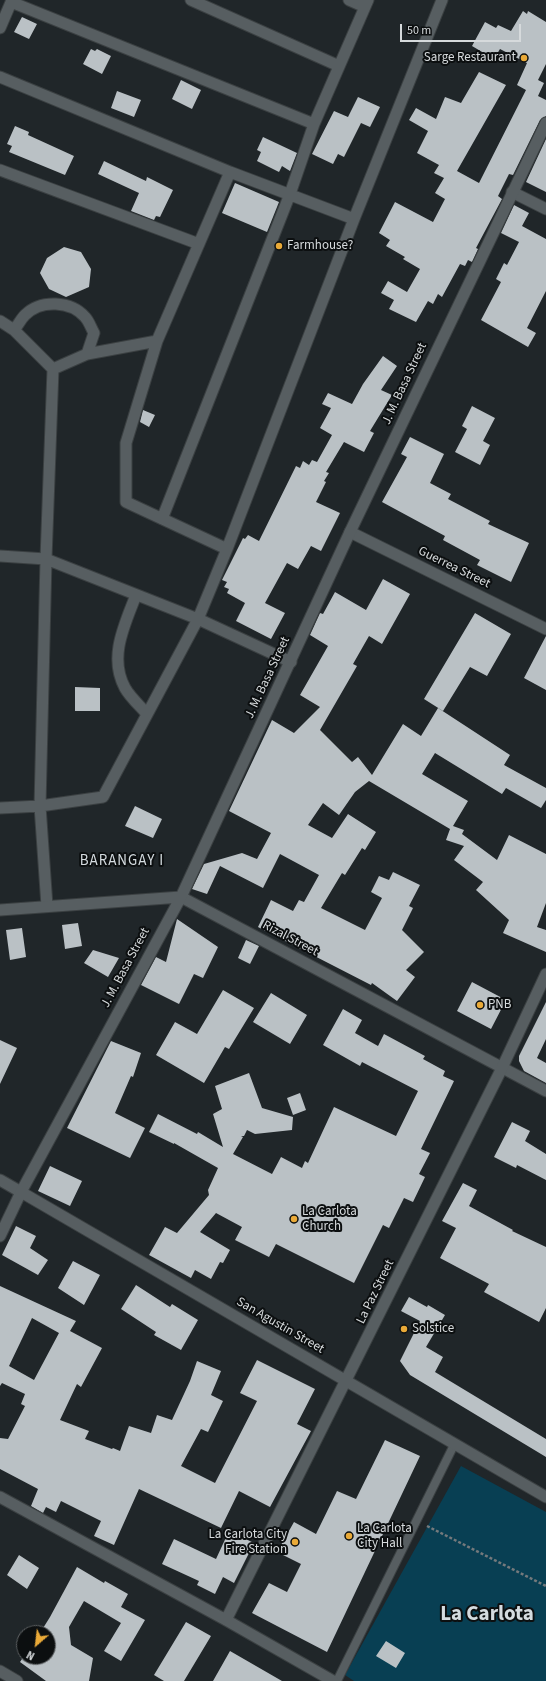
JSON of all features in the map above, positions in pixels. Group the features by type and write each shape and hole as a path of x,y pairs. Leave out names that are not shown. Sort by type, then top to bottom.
{"street":[{"path":"191,0 338,66"},
{"path":"162,519 290,194 314,124 366,3 349,0"},
{"path":"0,808 40,806 103,797 198,619 227,549 354,219 442,0"},
{"path":"0,28 12,1 314,124"},
{"path":"0,77 230,172 354,219"},
{"name":"J. M. Basa Street","path":"0,1236 21,1192 181,897 292,662 350,532 512,192 546,124"},
{"path":"0,170 199,244"},
{"path":"227,549 126,502 126,443 157,341 230,172"},
{"path":"512,192 546,209"},
{"path":"14,330 25,314 41,306 57,303 71,306 85,317 94,333 87,354"},
{"path":"0,321 14,330 53,369 46,559 40,806 47,906"},
{"path":"53,369 87,354 157,341"},
{"name":"Guerrea Street","path":"350,532 546,629"},
{"path":"0,556 46,559 198,619 292,662"},
{"path":"136,594 122,632 116,659 125,688 147,714"},
{"path":"0,910 181,897"},
{"name":"Rizal Street","path":"181,897 546,1092"},
{"name":"La Paz Street","path":"226,1620 502,1068 546,974"},
{"name":"San Agustin Street","path":"0,1180 347,1380 454,1445 546,1497"},
{"path":"0,1497 226,1620 332,1681"},
{"path":"0,1671 17,1681"}],"lane":[{"path":"337,1681 454,1445"}],"path":[{"path":"417,1521 546,1586"}],"shaded area":[{"path":"461,1466 546,1512 546,1681 354,1681 345,1675"}],"building":[{"path":"523,11 527,14 528,11 546,22 546,64 538,80 544,83 538,96 546,100 546,116 540,120 513,175 509,174 498,196 502,199 476,248 478,249 472,262 468,260 465,266 460,264 442,297 438,294 433,304 428,301 416,322 389,309 394,300 381,293 388,281 407,292 420,269 403,259 405,257 386,246 390,240 379,233 395,202 433,222 445,199 435,193 444,178 434,173 439,165 417,153 428,131 409,120 416,108 436,119 445,97 461,103 479,72 506,85 457,171 479,183 526,90 517,85 527,63 500,49 494,59 472,46 485,22 496,28 498,25 511,31"},
{"path":"22,17 37,24 29,39 14,32"},
{"path":"91,49 95,51 97,49 111,56 102,74 83,64"},
{"path":"181,80 201,90 192,109 172,99"},
{"path":"117,91 141,100 134,117 111,108"},
{"path":"358,97 380,107 370,127 361,123 344,157 338,154 333,164 312,154 334,111 348,117"},
{"path":"15,126 29,132 28,135 74,156 65,175 9,152 12,146 7,144"},
{"path":"263,137 297,153 290,171 282,166 279,172 257,161 261,152 257,150"},
{"path":"546,139 546,192 526,182"},
{"path":"104,161 146,181 147,177 173,190 160,217 156,216 154,220 131,211 139,193 98,174"},
{"path":"235,183 279,202 267,232 222,213"},
{"path":"514,205 529,213 522,226 546,239 546,291 527,328 536,333 528,347 481,320 501,282 496,279 504,263 507,265 519,242 501,233"},
{"path":"64,247 81,252 91,269 89,287 66,297 49,289 40,273 47,258"},
{"path":"383,356 397,366 381,390 392,395 370,431 374,433 364,452 344,442 326,472 329,473 324,481 326,482 316,502 340,513 321,551 311,546 298,569 287,563 265,603 285,613 271,639 236,621 245,603 227,593 229,589 224,587 227,582 222,580 243,538 245,539 248,535 259,541 296,466 300,468 303,461 309,465 312,460 317,462 332,435 320,428 331,408 322,404 328,393 352,404 363,384"},
{"path":"472,406 495,418 483,441 490,445 480,465 455,452 467,429 462,426"},
{"path":"143,410 155,415 149,427 140,422"},
{"path":"410,437 444,454 430,483 451,494 448,499 490,521 488,524 529,543 511,582 477,565 480,560 443,540 445,536 382,502 407,457 401,454"},
{"path":"383,579 410,594 382,644 369,636 353,664 357,666 320,730 352,762 358,757 372,775 403,724 421,736 438,708 510,755 504,765 546,788 546,800 541,808 506,788 502,794 435,753 422,774 468,801 453,826 464,830 462,834 497,860 509,835 546,854 546,903 537,927 546,930 546,952 503,933 509,920 476,890 483,882 454,860 464,846 446,840 450,829 369,781 355,792 339,815 323,803 308,825 332,838 348,814 376,832 365,850 362,848 345,875 342,873 321,908 365,930 382,898 371,892 379,876 389,880 393,872 420,885 409,906 413,908 402,930 424,952 406,970 415,977 397,1001 372,983 371,985 258,927 271,900 293,911 299,900 304,902 319,875 280,854 263,888 220,866 207,894 192,889 204,864 242,853 257,859 271,833 229,811 272,720 294,733 320,707 300,695 328,646 310,635 320,613 323,614 335,592 366,610"},
{"path":"475,613 511,634 487,676 470,667 443,711 424,699"},
{"path":"546,636 546,690 524,678"},
{"path":"75,687 100,688 100,711 75,711"},
{"path":"135,806 162,819 153,838 125,826"},
{"path":"177,919 218,947 203,978 194,974 179,1004 141,985 156,957 166,962"},
{"path":"78,923 82,946 65,949 62,925"},
{"path":"22,928 26,957 10,960 6,930"},
{"path":"246,940 259,946 250,964 238,958"},
{"path":"93,950 119,958 108,977 84,963"},
{"path":"472,982 506,1000 491,1029 457,1011"},
{"path":"223,990 254,1008 229,1049 225,1047 204,1083 156,1055 175,1022 197,1034"},
{"path":"271,993 307,1015 290,1044 253,1022"},
{"path":"546,1002 546,1039 537,1058 546,1063 546,1083 524,1071 519,1061 519,1056"},
{"path":"343,1009 362,1020 355,1033 378,1046 384,1034 425,1056 423,1059 445,1071 443,1076 454,1081 421,1149 430,1153 419,1174 425,1177 413,1202 404,1198 389,1228 383,1225 354,1283 276,1244 269,1257 235,1240 242,1227 216,1213 200,1232 230,1250 223,1263 220,1262 211,1279 195,1270 191,1278 149,1255 165,1227 177,1233 209,1195 208,1190 218,1168 174,1143 149,1132 158,1114 197,1134 198,1132 223,1147 213,1114 222,1109 215,1086 249,1073 262,1108 293,1117 292,1130 255,1134 247,1130 244,1136 241,1136 243,1137 233,1154 272,1174 281,1157 302,1168 305,1161 308,1163 334,1107 396,1136 418,1091 362,1062 360,1066 323,1045"},
{"path":"0,1040 17,1048 0,1084"},
{"path":"111,1041 141,1053 133,1077 131,1076 115,1113 145,1128 130,1158 67,1128"},
{"path":"300,1093 306,1110 293,1115 287,1098"},
{"path":"512,1122 530,1131 525,1141 546,1154 546,1180 517,1165 516,1168 494,1157"},
{"path":"50,1166 82,1181 70,1206 38,1191"},
{"path":"463,1183 477,1190 469,1206 513,1230 512,1231 546,1247 546,1308 539,1322 484,1292 489,1284 440,1258 456,1228 442,1221"},
{"path":"16,1226 36,1236 30,1248 48,1260 38,1275 2,1255"},
{"path":"73,1261 100,1275 84,1305 58,1288"},
{"path":"136,1285 170,1307 172,1304 198,1320 181,1350 154,1335 156,1332 121,1309"},
{"path":"0,1286 76,1321 70,1331 102,1348 81,1387 77,1384 60,1420 89,1431 85,1439 120,1451 129,1426 151,1433 157,1415 172,1420 190,1381 197,1361 221,1371 211,1395 223,1401 208,1432 201,1429 181,1466 215,1483 257,1401 240,1393 257,1360 315,1389 297,1424 311,1431 270,1507 239,1491 221,1528 139,1489 114,1545 94,1536 101,1521 61,1501 56,1512 46,1507 43,1513 31,1506 38,1489 0,1469 0,1438 8,1439 25,1406 21,1404 25,1394 2,1383 0,1386","holes":["32,1318 59,1333 34,1380 9,1366"]},
{"path":"409,1297 427,1307 428,1305 445,1315 426,1347 443,1357 435,1372 546,1439 546,1457 410,1375 400,1361 420,1321 401,1311"},
{"name":"La Carlota City Hall","path":"385,1440 420,1456 327,1652 252,1613 269,1583 287,1592 301,1564 277,1552 294,1522 316,1534 337,1491 356,1499"},
{"path":"229,1531 254,1543 234,1583 223,1577 215,1594 197,1585 199,1581 162,1564 174,1539 216,1559"},
{"path":"19,1555 39,1568 27,1589 7,1575"},
{"path":"77,1567 104,1583 105,1581 128,1594 121,1607 145,1620 121,1661 104,1651 121,1623 84,1601 69,1627 71,1645 93,1658 89,1681 46,1681 24,1665 56,1665 56,1625 45,1625"},
{"path":"186,1622 211,1636 184,1681 164,1681 154,1675"},
{"path":"386,1641 405,1653 396,1668 376,1656"},
{"path":"230,1651 282,1681 213,1681"}],"place":[{"name":"Sarge Restaurant","path":"524,58"},
{"name":"Farmhouse?","path":"279,246"},
{"name":"PNB","path":"480,1005"},
{"name":"La Carlota Church","path":"294,1219"},
{"name":"Solstice","path":"404,1329"},
{"name":"La Carlota City Hall","path":"349,1536"},
{"name":"La Carlota City Fire Station","path":"295,1542"}],"district":[{"name":"BARANGAY I","path":"122,862"},
{"name":"La Carlota","path":"487,1615"}]}
